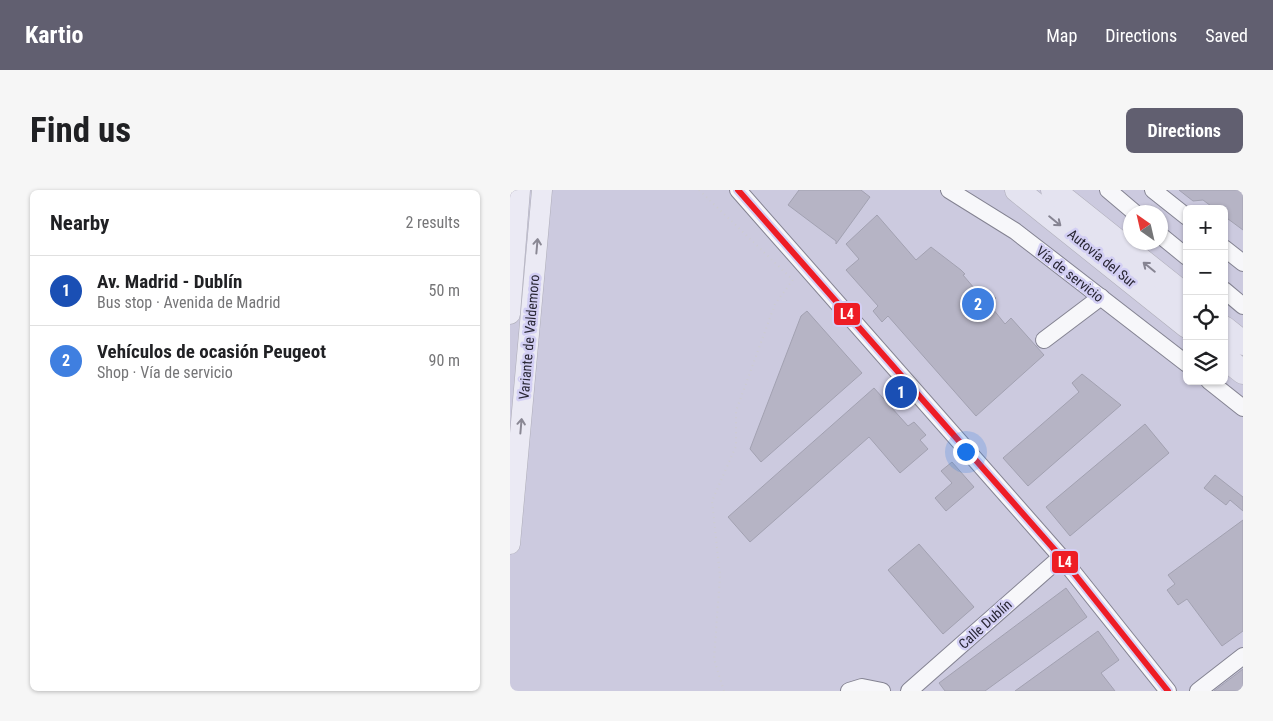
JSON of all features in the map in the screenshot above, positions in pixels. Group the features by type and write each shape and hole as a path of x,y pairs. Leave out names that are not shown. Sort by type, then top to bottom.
{"highway":[{"name":"Autovía del Sur","path":"1017,190 1183,323"},
{"name":"Autovía del Sur","path":"1053,190 1184,295"},
{"path":"1228,331 1243,342"},
{"path":"1228,359 1243,372"}],"main road":[{"name":"Variante de Valdemoro","path":"510,314 520,190"},
{"name":"Variante de Valdemoro","path":"510,544 542,190"}],"street":[{"path":"738,190 1061,557 1168,691"},
{"name":"Vía de servicio","path":"949,190 1015,231 1183,361"},
{"path":"1108,190 1126,205"},
{"path":"1152,190 1183,215"},
{"path":"1168,242 1183,255"},
{"path":"1227,250 1243,262"},
{"path":"1228,293 1243,306"},
{"path":"1044,340 1101,297"},
{"path":"1214,385 1243,408"},
{"name":"Calle Dublín","path":"909,691 927,685 1061,557"},
{"path":"1198,691 1243,656"},
{"path":"850,691 862,687 882,691"}],"path":[{"path":"699,190 793,280"},
{"path":"724,691 714,659 720,576 712,502 736,446 736,411 775,304 804,264"}],"building":[{"path":"799,190 861,190 870,197 836,244 836,241 788,205"},
{"path":"1179,190 1243,190 1243,230 1228,219 1228,205 1210,205 1203,200 1193,201"},
{"path":"877,215 916,260 931,247 961,270 980,295 985,290 996,298 989,304 1005,324 1011,318 1044,355 976,416 888,316 882,322 873,311 878,306 846,270 859,259 846,244"},
{"path":"807,311 862,373 761,462 750,449 801,316"},
{"path":"1082,374 1121,405 1028,486 1003,458 1079,392 1072,383"},
{"path":"874,388 908,426 914,422 926,435 920,440 928,449 900,473 869,437 750,542 728,517"},
{"path":"1145,424 1169,453 1070,536 1046,507"},
{"path":"952,462 974,487 946,511 935,498 952,483 941,471"},
{"path":"1215,475 1243,497 1243,511 1230,500 1226,505 1204,488"},
{"path":"1243,520 1243,631 1222,646 1187,599 1178,605 1167,590 1175,584 1168,575"},
{"path":"919,544 974,607 943,634 888,570"},
{"path":"1066,588 1087,617 985,691 945,691 939,683"},
{"path":"1098,631 1119,660 1101,673 1115,691 1015,691"},
{"path":"1243,669 1243,691 1214,691"}],"transit line":[{"name":"L4","path":"738,190 1061,557 1168,691"}],"place":[{"name":"Vehículos de ocasión Peugeot","path":"978,304"},
{"name":"Av. Madrid - Dublín","path":"901,392"}]}
